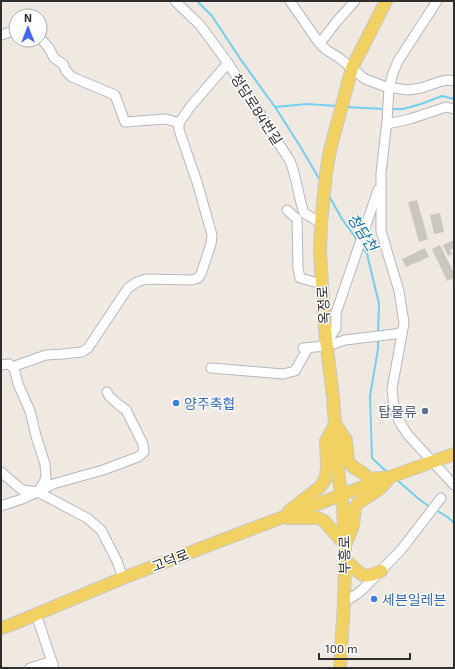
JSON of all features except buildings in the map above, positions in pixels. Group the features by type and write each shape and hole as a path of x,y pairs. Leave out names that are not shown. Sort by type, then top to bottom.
{"main road":[{"path":"351,72 386,1"},
{"name":"옥정로","path":"341,495 320,252 326,174 330,150 351,72"},
{"path":"280,518 320,487 326,478 326,441 335,424 346,440 348,461 353,467 369,479 390,477"},
{"path":"341,495 454,454"},
{"path":"280,518 318,518 324,521 345,545 353,526 355,508 358,503 378,490 390,477"},
{"name":"고덕로","path":"1,628 123,578 341,495"},
{"name":"부흥로","path":"340,668 345,560 341,495"},
{"path":"345,560 362,575 371,576 381,571"}],"street":[{"name":"청담로84번길","path":"175,1 200,26 228,63 290,161 294,170 304,213 322,220"},
{"path":"290,1 320,44 338,57 351,72 389,91"},
{"path":"320,44 355,1"},
{"path":"437,1 398,61 393,73 389,91 381,173 381,231 399,291 404,322 399,333 392,390 394,407 399,421 408,435 454,485"},
{"path":"48,47 54,58 63,64 72,77 114,94 125,122 166,119 179,123"},
{"path":"12,367 46,355 82,352 88,348 128,288 137,282 146,279 192,280 198,278 201,274 211,244 212,235 197,182 179,130 179,123 190,107 228,63"},
{"path":"389,91 394,88 408,90 421,88 442,81 454,81"},
{"path":"387,123 410,119 446,107 454,109"},
{"path":"327,344 336,328 336,313 342,293 381,182"},
{"path":"287,210 296,219 298,268 300,278 322,284"},
{"path":"211,368 283,374 295,371 305,348 363,337 399,333"},
{"path":"1,365 9,364 14,368 18,384 30,411 44,464 46,479 38,492"},
{"path":"1,506 22,499 53,484 103,470 138,457 144,452 143,444 126,410 118,406 107,392"},
{"path":"1,472 22,490 38,492 87,518 101,530 117,561 123,578"},
{"path":"344,602 357,594 401,550 441,498"},
{"path":"30,668 53,665 36,614"}],"waterway":[{"name":"청담천","path":"197,1 212,16 241,60 275,107 321,182"},
{"path":"390,109 403,109 442,96 454,99"},
{"path":"275,107 307,104 337,106"},
{"path":"346,107 385,109"},
{"name":"청담천","path":"329,196 342,219 358,241"},
{"name":"청담천","path":"362,247 367,254 379,304 378,333"},
{"name":"청담천","path":"378,339 378,349 370,396 372,458 388,473"},
{"name":"청담천","path":"396,479 430,507"},
{"name":"청담천","path":"436,510 454,523"}],"place":[{"name":"양주축협","path":"176,403"},
{"name":"탑물류","path":"425,411"},
{"name":"세븐일레븐","path":"374,599"}]}
